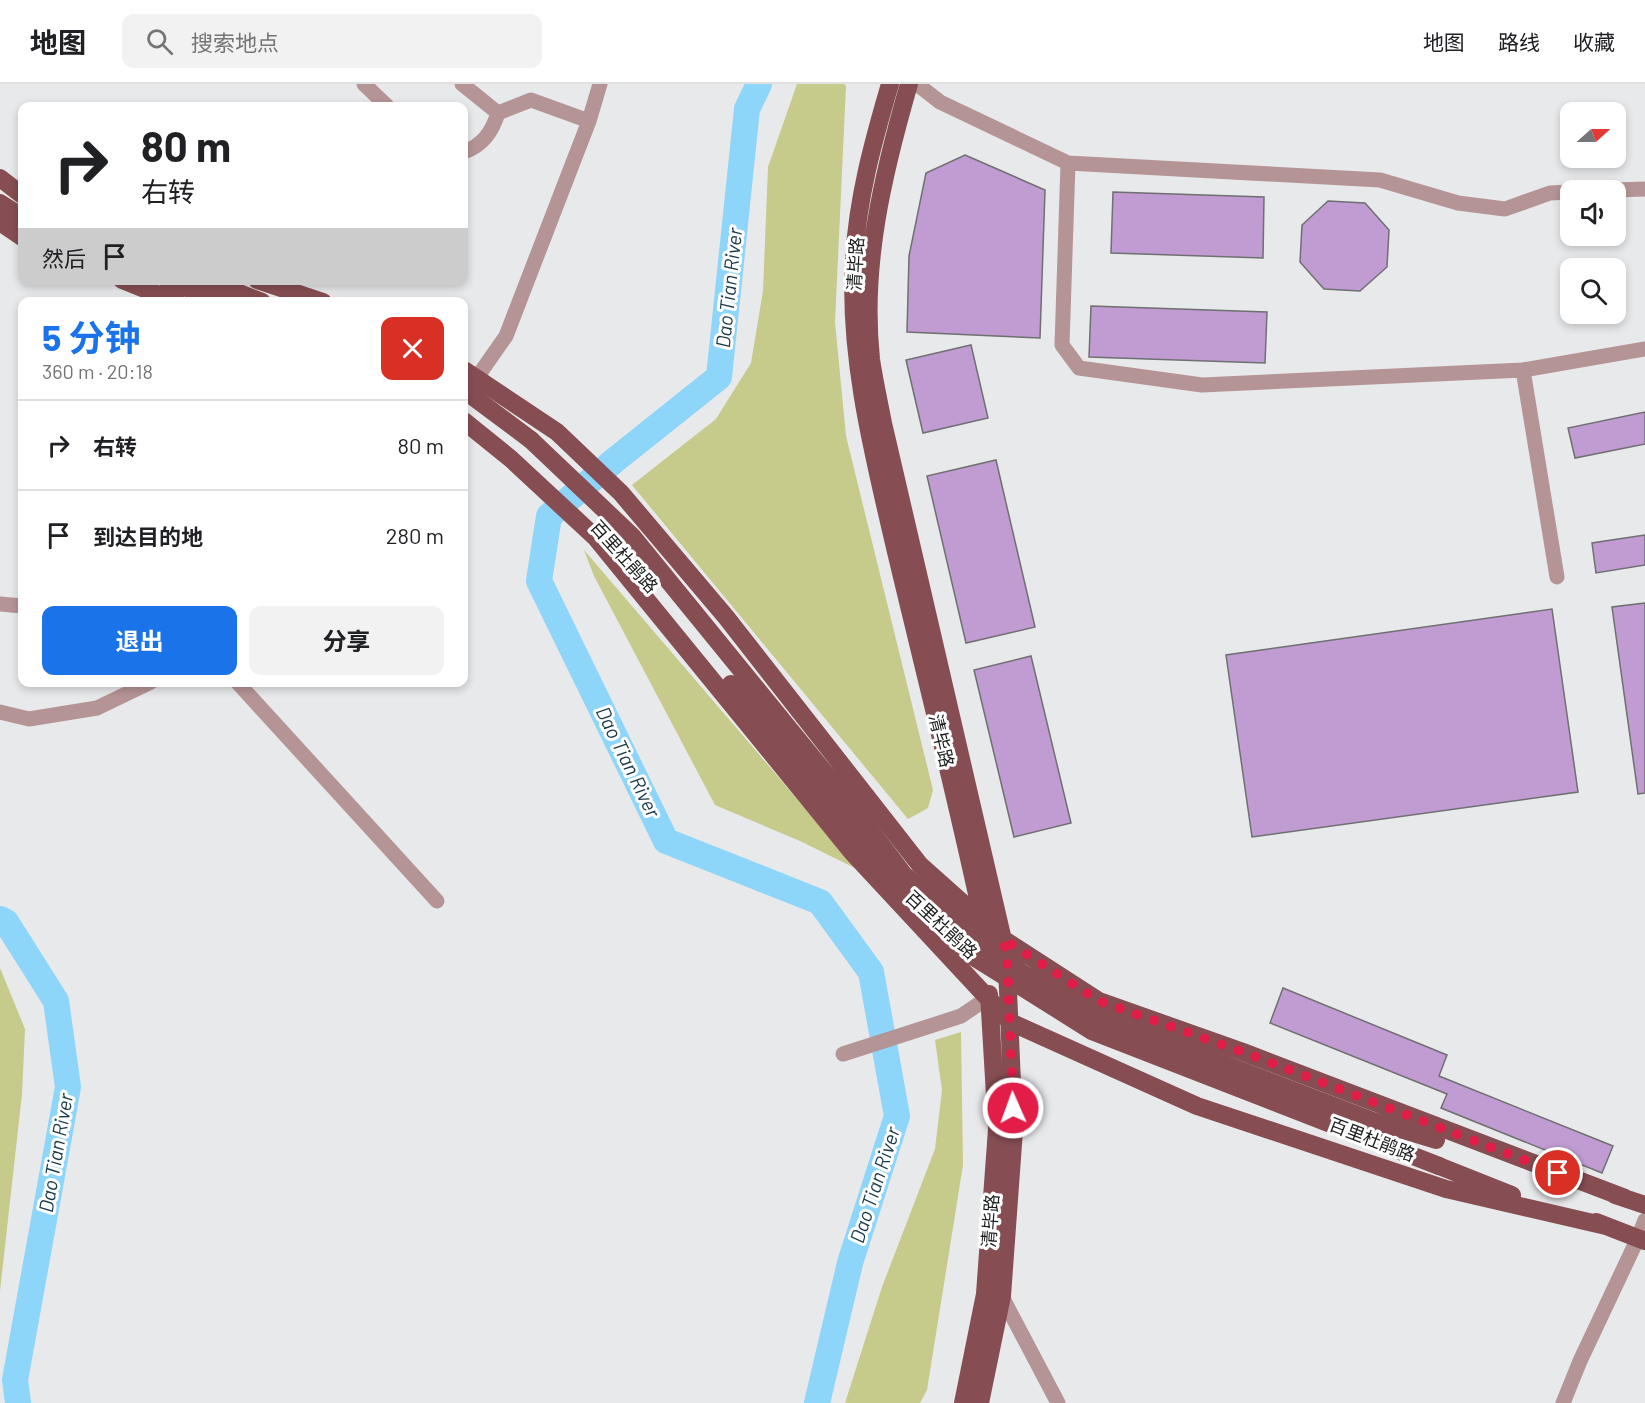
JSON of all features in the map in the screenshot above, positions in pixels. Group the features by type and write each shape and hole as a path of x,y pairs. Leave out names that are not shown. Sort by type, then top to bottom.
{"main road":[{"name":"清毕路","path":"890,84 867,163 859,217 854,260 856,347 878,476 990,956 989,998 997,1129 985,1294 963,1403"},
{"path":"909,84 889,154 877,209 868,294 871,360 883,423 1007,954 1014,1130 1002,1296 980,1403"},
{"path":"0,167 18,178"},
{"path":"0,178 18,192"},
{"path":"0,202 18,214"},
{"path":"0,222 18,234"},
{"path":"134,285 164,297"},
{"path":"180,285 210,297"},
{"path":"219,285 249,297"},
{"path":"272,285 308,297"},
{"path":"468,384 561,436 621,493 726,617 920,865 1003,939 1099,1001 1243,1052 1625,1198"},
{"name":"百里杜鹃路","path":"468,384 632,536 856,811 904,875 1021,972 1102,1017 1370,1120 1645,1205"},
{"name":"百里杜鹃路","path":"468,413 512,446 615,543 888,875 969,954 1092,1031 1512,1194 1642,1239"},
{"path":"468,424 511,459 596,538 852,852 1010,1022 1197,1106 1446,1189 1606,1226"}],"street":[{"path":"364,84 383,102"},
{"path":"462,84 498,113"},
{"path":"468,382 506,336 589,121 600,84"},
{"path":"917,84 940,102 1068,163 1380,180 1458,204 1505,210 1550,193 1560,192"},
{"path":"498,113 531,100 589,121"},
{"path":"468,150 485,140 494,128 498,113"},
{"path":"1068,163 1062,345 1078,368 1202,385 1523,370 1645,349"},
{"path":"1626,190 1645,189"},
{"path":"1523,370 1557,577"},
{"path":"0,604 18,606"},
{"path":"0,712 29,719 97,708 141,687"},
{"path":"242,687 437,901"},
{"path":"843,1054 961,1016 989,998"},
{"path":"1563,1403 1580,1361 1642,1239 1645,1220"},
{"path":"987,1274 1002,1296 1058,1403"}],"green space":[{"path":"797,84 844,84 846,86 835,322 846,436 933,790 928,808 908,819 632,485 716,419 751,363 763,291 768,167"},
{"path":"584,550 857,869 800,841 715,805 594,576"},
{"path":"0,968 25,1029 22,1094 0,1291"},
{"path":"961,1032 963,1165 927,1390 920,1403 845,1403 882,1287 935,1149 942,1090 935,1040"}],"building":[{"path":"965,155 1045,190 1040,338 907,332 909,256 926,173"},
{"path":"1113,192 1264,197 1263,258 1111,253"},
{"path":"1328,201 1365,203 1389,230 1387,267 1360,291 1324,289 1300,262 1302,225"},
{"path":"1091,306 1267,312 1265,363 1089,357"},
{"path":"971,345 988,418 923,433 906,360"},
{"path":"1645,412 1645,444 1575,458 1568,428"},
{"path":"996,460 1035,627 966,643 927,476"},
{"path":"1645,535 1645,565 1596,573 1592,543"},
{"path":"1645,603 1645,793 1638,794 1612,607"},
{"path":"1552,609 1578,792 1252,837 1226,655"},
{"path":"1031,656 1071,823 1014,837 974,670"},
{"path":"1283,988 1447,1055 1439,1076 1613,1146 1602,1173 1441,1108 1447,1094 1270,1023"}],"waterway":[{"name":"Dao Tian River","path":"759,84 747,109 719,377 549,516 539,581 666,841 820,902 871,972 897,1116 850,1263 817,1403"},
{"name":"Dao Tian River","path":"0,919 6,922 56,1001 68,1087 15,1380 18,1403"}],"route":[{"path":"1013,1108 1007,954 1003,939 1099,1001 1243,1052 1558,1173"}]}
